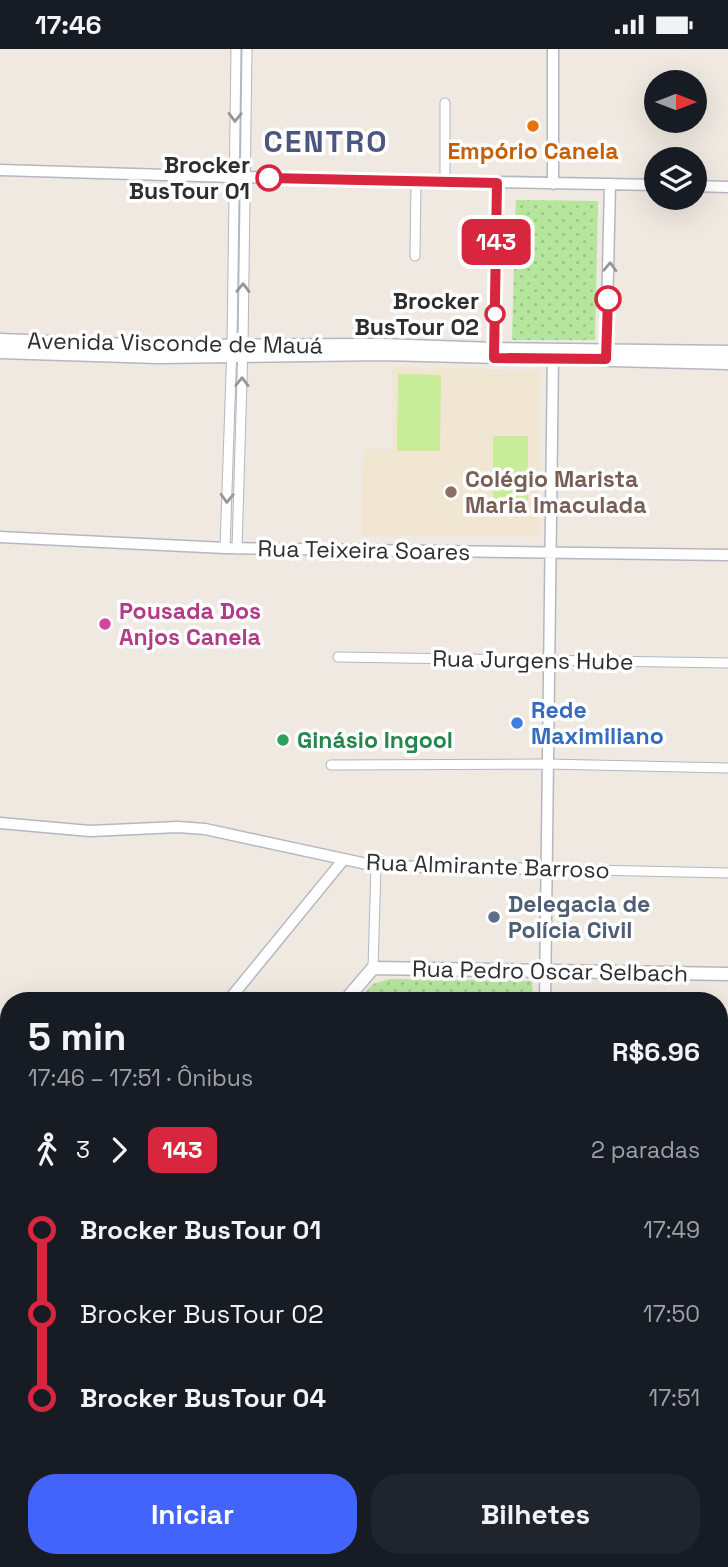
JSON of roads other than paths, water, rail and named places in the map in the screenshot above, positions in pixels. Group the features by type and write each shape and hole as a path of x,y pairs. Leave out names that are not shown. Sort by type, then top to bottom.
{"main road":[{"name":"Avenida Visconde de Mauá","path":"0,340 34,348"},
{"name":"Avenida Visconde de Mauá","path":"0,352 34,348 553,355 728,352"},
{"name":"Avenida Visconde de Mauá","path":"606,355 728,363"},
{"name":"Rua Pedro Oscar Selbach","path":"373,968 728,974"},
{"path":"353,992 373,968"}],"street":[{"path":"236,49 239,177 237,350 241,427 237,549"},
{"path":"239,177 247,49"},
{"path":"552,49 553,184"},
{"path":"444,103 445,182"},
{"path":"0,170 644,185"},
{"path":"415,255 416,181"},
{"path":"494,354 497,183"},
{"path":"606,355 610,184"},
{"path":"707,186 728,187"},
{"path":"225,548 229,427 237,350"},
{"path":"545,992 553,355"},
{"path":"229,427 241,427"},
{"path":"228,470 240,470"},
{"name":"Rua Teixeira Soares","path":"0,537 237,549 728,555"},
{"name":"Rua Jurgens Hube","path":"338,657 728,663"},
{"path":"331,765 547,764 728,768"},
{"name":"Rua Almirante Barroso","path":"0,823 90,831 178,827 205,829 376,866 728,873"},
{"path":"235,992 344,859"},
{"path":"373,968 376,866"}],"place":[{"name":"Empório Canela","path":"533,126"},
{"name":"Brocker BusTour 01","path":"269,178"},
{"name":"Brocker BusTour 02","path":"495,314"},
{"name":"Colégio Marista Maria Imaculada","path":"451,492"},
{"name":"Pousada Dos Anjos Canela","path":"105,624"},
{"name":"Rede Maximiliano","path":"517,723"},
{"name":"Ginásio Ingool","path":"283,740"},
{"name":"Delegacia de Polícia Civil","path":"494,917"}],"district":[{"name":"CENTRO","path":"326,141"}]}
